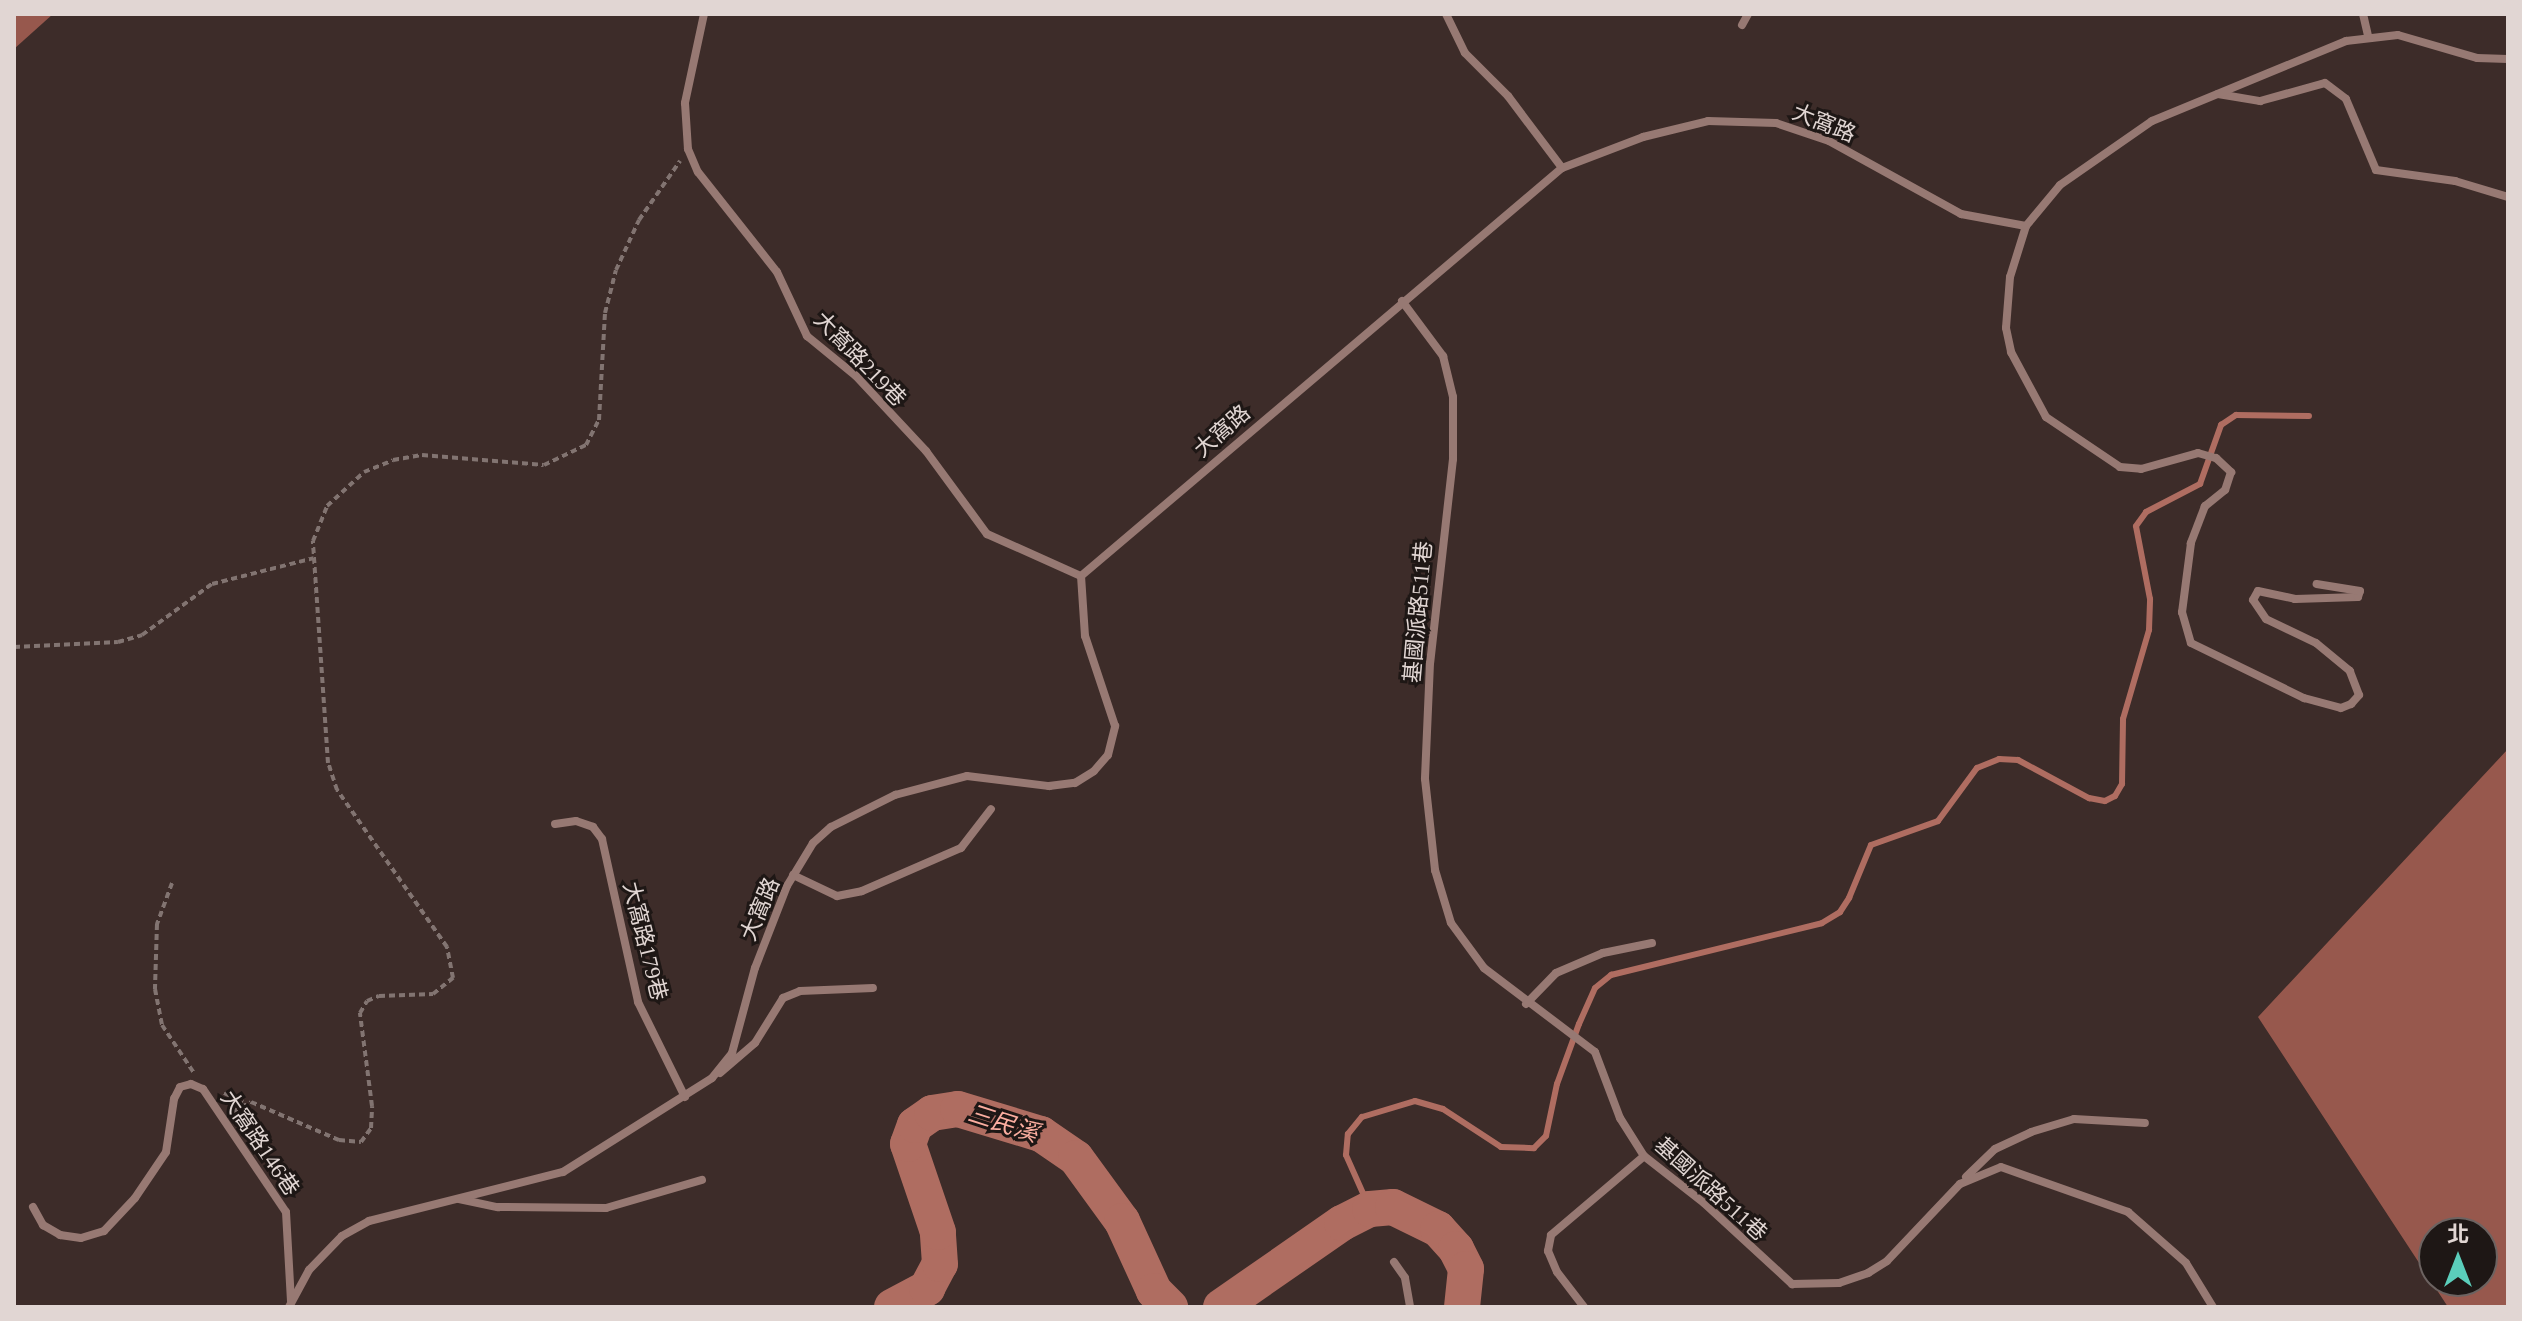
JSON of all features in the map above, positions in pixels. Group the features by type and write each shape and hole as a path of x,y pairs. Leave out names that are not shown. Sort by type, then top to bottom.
{"lane":[{"name":"大窩路219巷","path":"704,14 685,103 688,149 698,172 777,272 807,336 856,376 926,451 987,534 1081,576"},
{"path":"1446,14 1465,53 1508,96 1562,168"},
{"path":"1742,25 1748,14"},
{"path":"2363,14 2368,35"},
{"path":"2317,584 2360,591 2358,597 2295,599 2258,591 2253,600 2266,619 2316,643 2350,671 2359,695 2351,704 2341,708 2304,698 2191,643 2182,612 2191,543 2205,506 2231,482 2231,472 2216,458 2198,453 2141,469 2120,467 2046,417 2011,352 2006,328 2010,277 2026,226 2060,185 2152,121 2368,35 2398,35 2477,58 2508,59"},
{"path":"2217,94 2260,101 2325,83 2346,99 2376,170 2455,181 2508,197"},
{"name":"大窩路","path":"290,1305 309,1270 342,1236 369,1221 563,1172 712,1078 732,1053 765,940 793,875 813,843 831,827 895,795 967,776 1049,786 1075,783 1094,771 1108,755 1115,726 1085,636 1081,576 1562,168 1643,137 1708,121 1776,123 1829,141 1961,214 2026,226"},
{"name":"基國派路511巷","path":"1402,301 1443,356 1453,397 1453,459 1430,663 1425,779 1435,870 1451,923 1484,968 1526,1004 1595,1052 1620,1118 1644,1156 1724,1221 1775,1273 1808,1286 1839,1283 1887,1261 1960,1184 2001,1167 2128,1212 2186,1263 2213,1307"},
{"path":"793,875 837,896 862,891 961,848 991,809"},
{"name":"大窩路179巷","path":"555,824 576,821 593,827 602,839 638,1002 685,1097"},
{"path":"1526,1004 1556,973 1603,953 1652,943"},
{"path":"712,1078 739,1062 783,998 800,991 873,988"},
{"name":"大窩路146巷","path":"33,1207 43,1225 60,1235 81,1238 104,1231 135,1198 166,1152 180,1087 203,1089 286,1212 290,1305"},
{"path":"1960,1184 1995,1149 2031,1132 2102,1117 2145,1123"},
{"path":"1584,1307 1557,1272 1548,1251 1551,1235 1644,1156"},
{"path":"455,1198 498,1207 606,1208 702,1180"},
{"path":"1394,1262 1405,1278 1410,1307"}],"path":[{"path":"172,883 157,924 155,989 162,1025 203,1089 271,1107 339,1140 361,1142 371,1128 359,1024 367,1001 433,994 453,978 447,947 337,790 328,763 313,541 327,506 379,466 422,455 544,465 586,445 599,420 605,313 616,270 639,220 688,149"},
{"path":"14,647 118,642 142,635 212,584 314,558"},
{"path":"225,1123 243,1102"}],"shaded area":[{"path":"14,14 53,14 14,49"},
{"path":"2508,749 2508,1307 2448,1307 2441,1297 2498,1297 2498,1217 2418,1217 2418,1261 2258,1017"}],"waterway":[{"path":"1370,1209 1346,1155 1348,1134 1362,1117 1415,1101 1443,1109 1501,1147 1534,1148 1546,1136 1557,1084 1595,988 1611,975 1822,923 1840,912 1849,898 1871,845 1938,821 1977,768 1999,759 2018,760 2089,798 2105,801 2115,796 2122,784 2123,719 2149,630 2150,599 2136,526 2146,512 2200,484 2221,425 2236,415 2309,416"},
{"name":"三民溪","path":"892,1307 927,1288 940,1264 938,1232 908,1144 915,1125 932,1113 958,1109 1041,1134 1076,1158 1122,1221 1154,1291 1170,1307"},
{"name":"三民溪","path":"1221,1307 1342,1223 1370,1209 1393,1207 1438,1229 1456,1249 1466,1269 1462,1307"}]}
